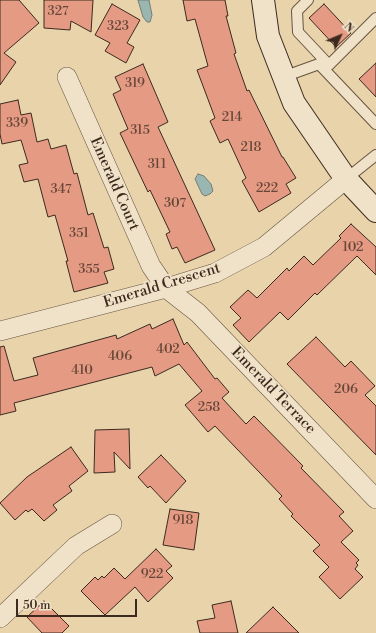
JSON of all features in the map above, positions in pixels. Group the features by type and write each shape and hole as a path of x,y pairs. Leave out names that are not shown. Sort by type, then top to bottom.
{"street":[{"path":"263,0 268,36 294,103 346,180 376,211"},
{"name":"Emerald Court","path":"67,77 151,266 166,288"},
{"name":"Emerald Crescent","path":"0,331 166,288 215,272 264,247 346,180"},
{"name":"Emerald Terrace","path":"166,288 198,313 376,499"},
{"path":"0,618 76,546 112,524"}],"lane":[{"path":"308,0 297,11 298,32 376,124"},
{"path":"283,77 324,64 376,18"},
{"path":"346,180 376,155"}],"water":[{"path":"138,0 149,0 152,15 150,22 147,22 143,17"},
{"path":"198,174 204,176 211,184 213,191 210,194 205,196 202,194 195,179"}],"building":[{"path":"0,0 19,0 39,23 4,53 16,62 0,85"},
{"path":"44,0 93,0 91,32 71,21 70,30 44,28"},
{"path":"183,0 225,0 228,16 226,16 236,53 234,54 247,91 249,90 282,157 296,178 286,184 291,193 259,212 242,181 246,178 228,139 220,143 210,121 215,118 197,70 208,66 195,19 187,21"},
{"path":"112,4 140,20 127,43 134,47 126,63 105,51 110,43 95,35"},
{"path":"324,4 351,33 336,47 309,18"},
{"path":"376,63 376,97 359,79"},
{"path":"143,64 168,122 158,127 215,250 185,263 177,247 172,249 166,234 170,232 150,190 148,192 120,133 128,129 113,94 121,90 115,77"},
{"path":"18,100 21,115 31,113 37,142 48,139 51,149 66,145 74,174 77,173 88,215 93,213 104,248 108,247 114,269 104,272 108,283 74,292 66,261 68,261 55,215 48,217 38,179 24,182 19,165 28,163 21,140 2,144 0,134 0,104"},
{"path":"351,224 376,247 376,275 357,256 317,295 315,293 288,320 280,312 249,342 233,325 241,318 230,307 248,290 257,298 287,268 289,271 304,256 313,265 341,238 339,236"},
{"path":"173,319 184,345 187,342 215,379 217,378 229,392 222,398 246,424 254,416 303,466 301,468 344,512 339,516 353,531 341,542 359,560 356,563 358,565 355,569 363,577 340,599 319,577 329,567 313,551 320,545 291,516 293,514 279,499 282,496 215,426 208,432 185,405 202,391 179,364 155,376 152,367 14,403 16,411 0,415 0,347 4,346 14,381 38,375 33,358 116,335 117,339 150,324 152,329"},
{"path":"316,337 345,367 351,361 375,386 365,395 376,406 376,455 287,364"},
{"path":"129,429 130,469 114,452 115,472 94,473 95,430"},
{"path":"71,447 88,471 69,486 72,491 53,505 57,510 44,521 32,509 28,512 26,510 15,520 0,503 27,477"},
{"path":"161,455 186,481 166,503 150,486 148,488 138,477"},
{"path":"170,509 199,513 194,550 163,545"},
{"path":"156,549 172,566 166,571 173,578 148,602 135,587 105,615 81,591 95,577 98,580 102,576 104,578 114,568 125,579"},
{"path":"44,601 69,626 62,633 42,633 27,617"},
{"path":"231,601 238,633 200,633 197,621 215,618 212,605"},
{"path":"273,607 299,633 246,633"}]}
